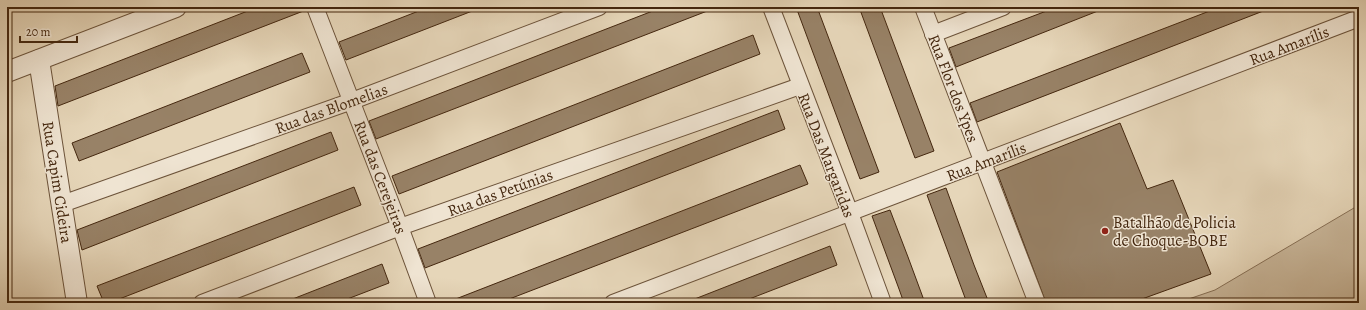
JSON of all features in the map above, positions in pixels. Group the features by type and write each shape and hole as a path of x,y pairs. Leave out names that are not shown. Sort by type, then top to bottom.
{"street":[{"path":"7,72 176,7"},
{"name":"Rua das Cerejeiras","path":"315,7 428,303"},
{"name":"Rua das Blomelias","path":"62,204 352,101 599,7"},
{"name":"Rua Das Margaridas","path":"770,7 850,213 883,303"},
{"name":"Rua Flor dos Ypes","path":"923,7 1037,303"},
{"path":"933,34 1003,7"},
{"name":"Rua Amarílis","path":"613,303 1359,18"},
{"name":"Rua Capim Cideira","path":"39,60 77,303"},
{"name":"Rua das Petúnias","path":"202,303 400,228 800,86"}],"shaded area":[{"path":"1359,205 1359,303 1177,303 1215,290"}],"building":[{"path":"258,7 306,7 306,10 58,106 55,86"},
{"path":"429,7 480,8 346,60 339,42"},
{"path":"663,7 715,8 376,139 369,121"},
{"path":"796,7 817,7 879,172 860,179"},
{"path":"859,7 880,7 934,151 915,158"},
{"path":"1057,7 1108,7 956,67 949,48"},
{"path":"1220,7 1271,8 977,122 970,103"},
{"path":"753,35 760,54 399,194 392,176"},
{"path":"302,53 310,72 79,161 72,143"},
{"path":"778,110 785,129 425,268 418,249"},
{"name":"Batalhão de Policia de Choque-BOBE","path":"1120,123 1147,189 1173,180 1211,274 1131,303 1046,303 997,172"},
{"path":"331,132 338,150 82,250 77,230"},
{"path":"800,165 808,184 499,303 448,303 448,302"},
{"path":"354,187 361,205 109,303 104,303 97,286"},
{"path":"946,188 989,303 967,303 964,295 927,195"},
{"path":"890,210 925,303 904,303 872,216"},
{"path":"830,246 837,265 739,303 687,303 687,302"},
{"path":"382,264 389,283 337,303 285,303 285,302"}],"place":[{"name":"Batalhão de Policia de Choque-BOBE","path":"1105,231"}]}
